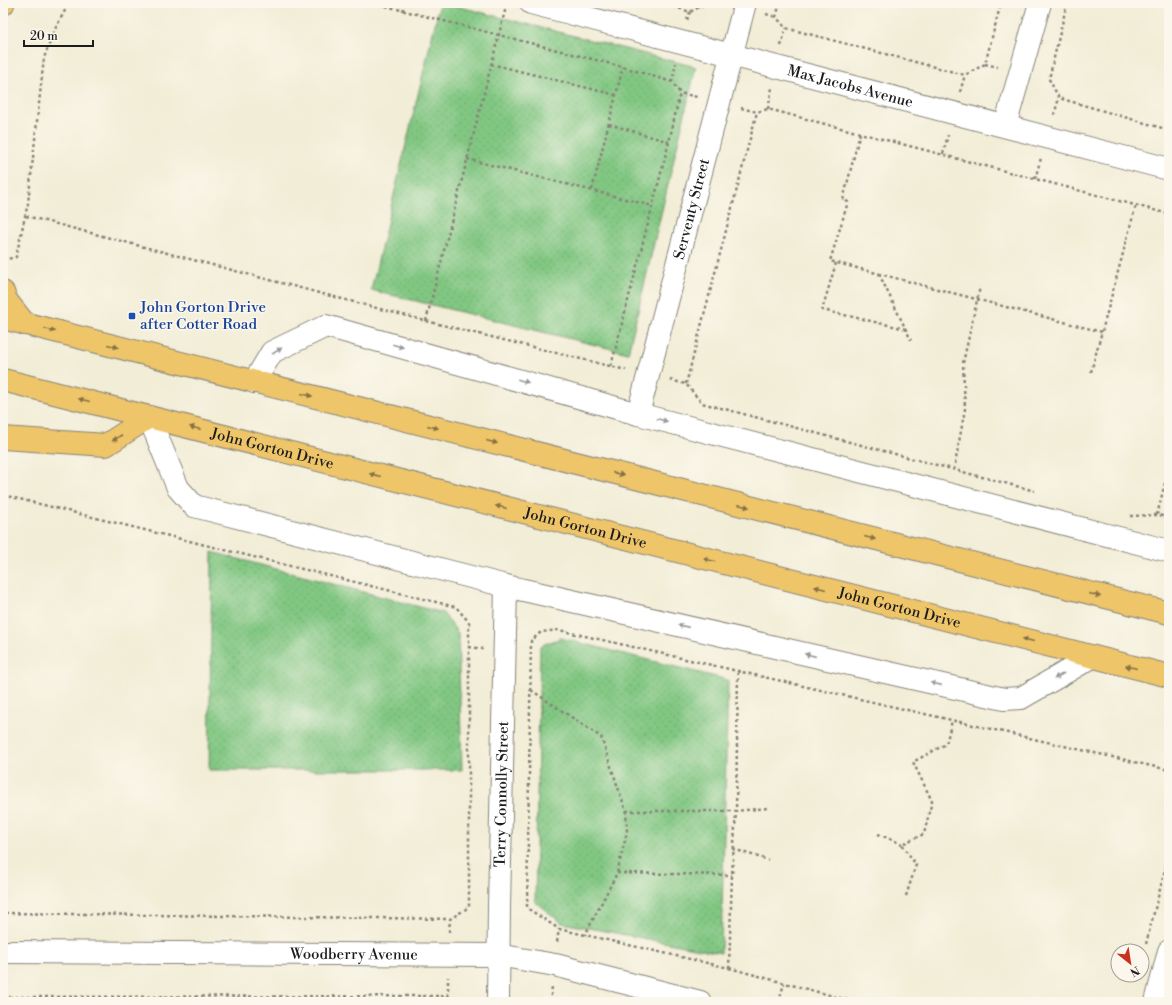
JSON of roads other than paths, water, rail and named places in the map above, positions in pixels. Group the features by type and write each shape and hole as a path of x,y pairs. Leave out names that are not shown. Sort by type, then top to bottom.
{"main road":[{"path":"3,292 6,300 25,324"},
{"path":"3,318 1169,614"},
{"name":"John Gorton Drive","path":"3,380 1169,676"},
{"path":"3,438 106,445 149,417"}],"street":[{"name":"Max Jacobs Avenue","path":"531,3 1169,169"},
{"name":"Serventy Street","path":"638,414 745,3"},
{"path":"1005,126 1040,3"},
{"path":"254,382 272,352 326,326 638,414 1169,552"},
{"path":"149,417 178,488 194,506 506,586 1004,699 1021,698 1092,657"},
{"name":"Terry Connolly Street","path":"498,1002 506,586"},
{"path":"1156,1002 1169,951"},
{"name":"Woodberry Avenue","path":"3,952 498,955 555,965 700,1002"}],"place":[{"name":"John Gorton Drive after Cotter Road","path":"132,316"}]}
